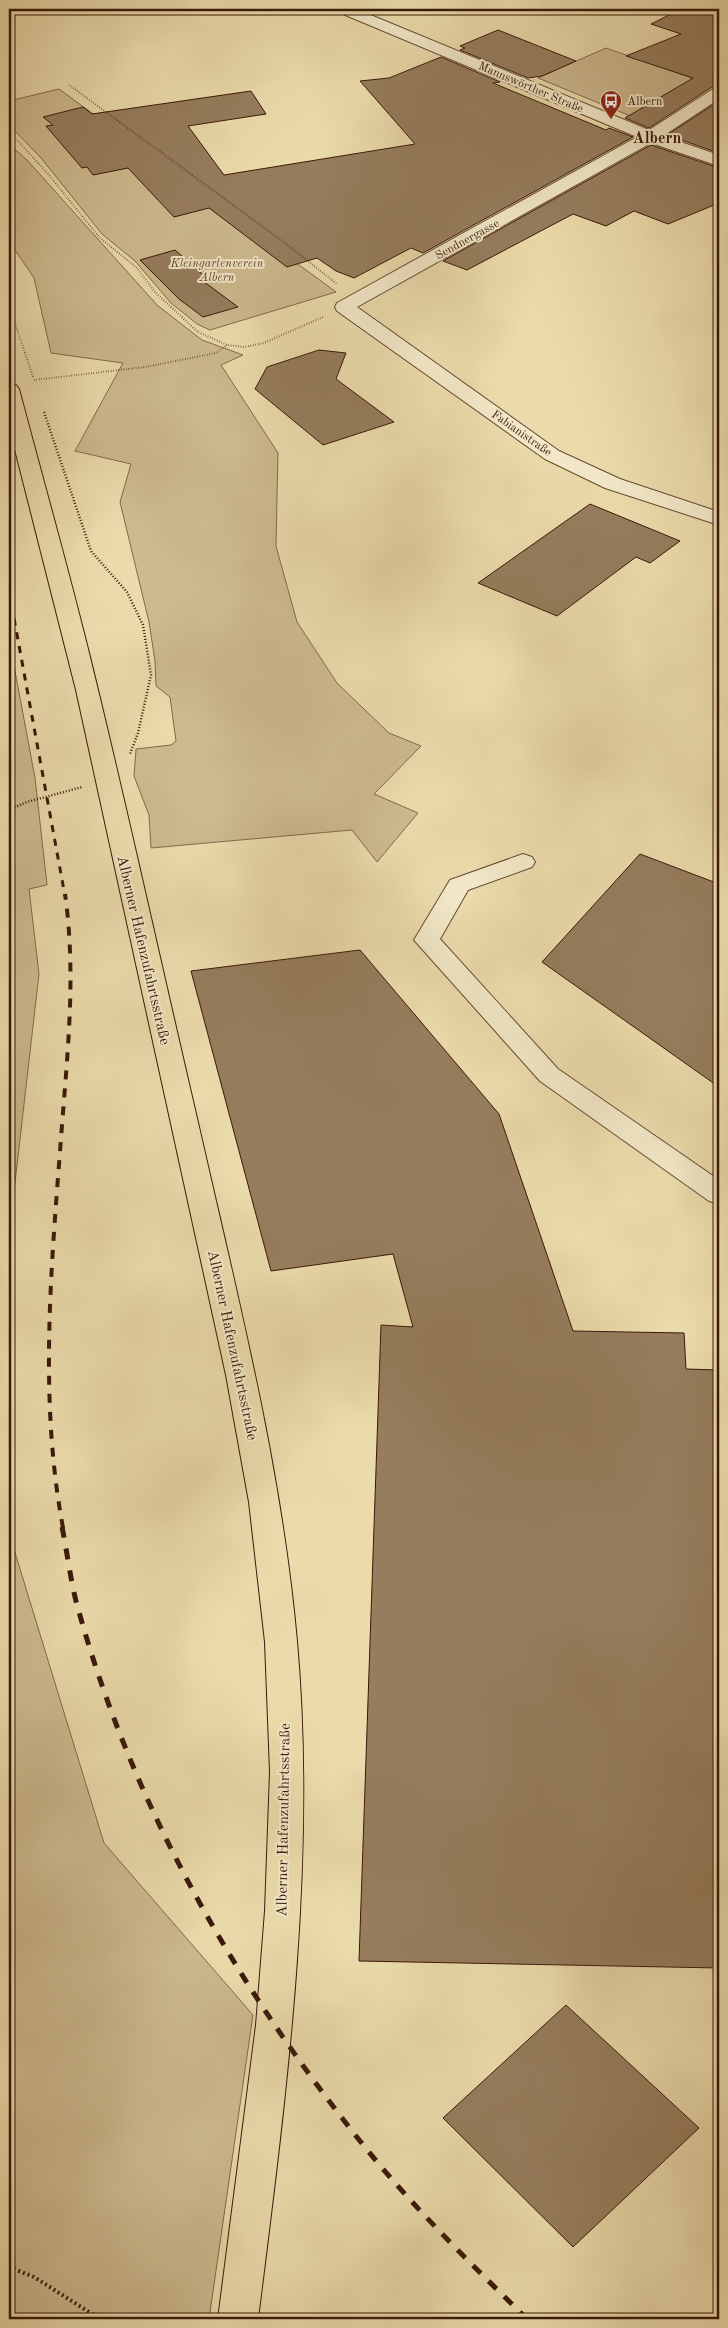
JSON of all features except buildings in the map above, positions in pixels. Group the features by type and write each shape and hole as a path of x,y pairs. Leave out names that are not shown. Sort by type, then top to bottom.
{"main road":[{"name":"Alberner Hafenzufahrtsstraße","path":"9,389 87,690 241,1375 265,1502 281,1642 287,1772 283,1911 274,2025 238,2319"}],"street":[{"name":"Mannswörther Straße","path":"344,9 650,137 719,161"},
{"name":"Sendnergasse","path":"344,308 650,137 719,92"},
{"name":"Fabianistraße","path":"344,308 552,454 578,469 609,483 719,519"},
{"path":"523,862 459,885 427,940 549,1075 719,1194"}],"path":[{"path":"69,85 285,243 340,287"},
{"path":"9,131 49,175 100,238 136,267 155,292 185,322 203,334 227,345 244,347 264,343 344,308"},
{"path":"9,304 37,389"},
{"path":"34,380 145,367 216,354 227,345"},
{"path":"9,810 33,799 75,790 106,774 130,754 138,733 151,675 149,654 139,614 127,592 91,551 43,407"},
{"path":"9,2267 34,2277 100,2319"}],"green space":[{"path":"606,48 709,84 640,120 538,78"},
{"name":"Kleingartenverein Albern","path":"59,89 336,292 210,330 197,324 171,303 135,261 102,234 41,158 9,125 9,101"},
{"path":"9,144 27,160 157,305 202,340 243,355 221,365 278,453 276,546 297,622 337,683 389,733 421,746 374,794 418,813 377,862 352,830 151,848 149,815 134,776 136,749 171,745 176,741 170,697 156,686 155,661 149,622 120,502 131,464 75,451 123,363 51,353 34,278 9,241"},
{"path":"9,639 35,778 47,885 29,889 39,974 13,1200 9,1264"},
{"path":"9,1533 104,1843 253,2015 209,2319 9,2319"}],"railway":[{"path":"9,591 65,896"},
{"path":"63,1528 55,1478 51,1427 49,1327 54,1226 70,1009 70,952 65,894"},
{"path":"62,1527 76,1601 98,1675 125,1747 156,1817 190,1886 228,1952 269,2017 313,2080 379,2165 462,2255 527,2319"}],"place":[{"name":"Albern","path":"611,120"}],"district":[{"name":"Albern","path":"657,137"}]}
